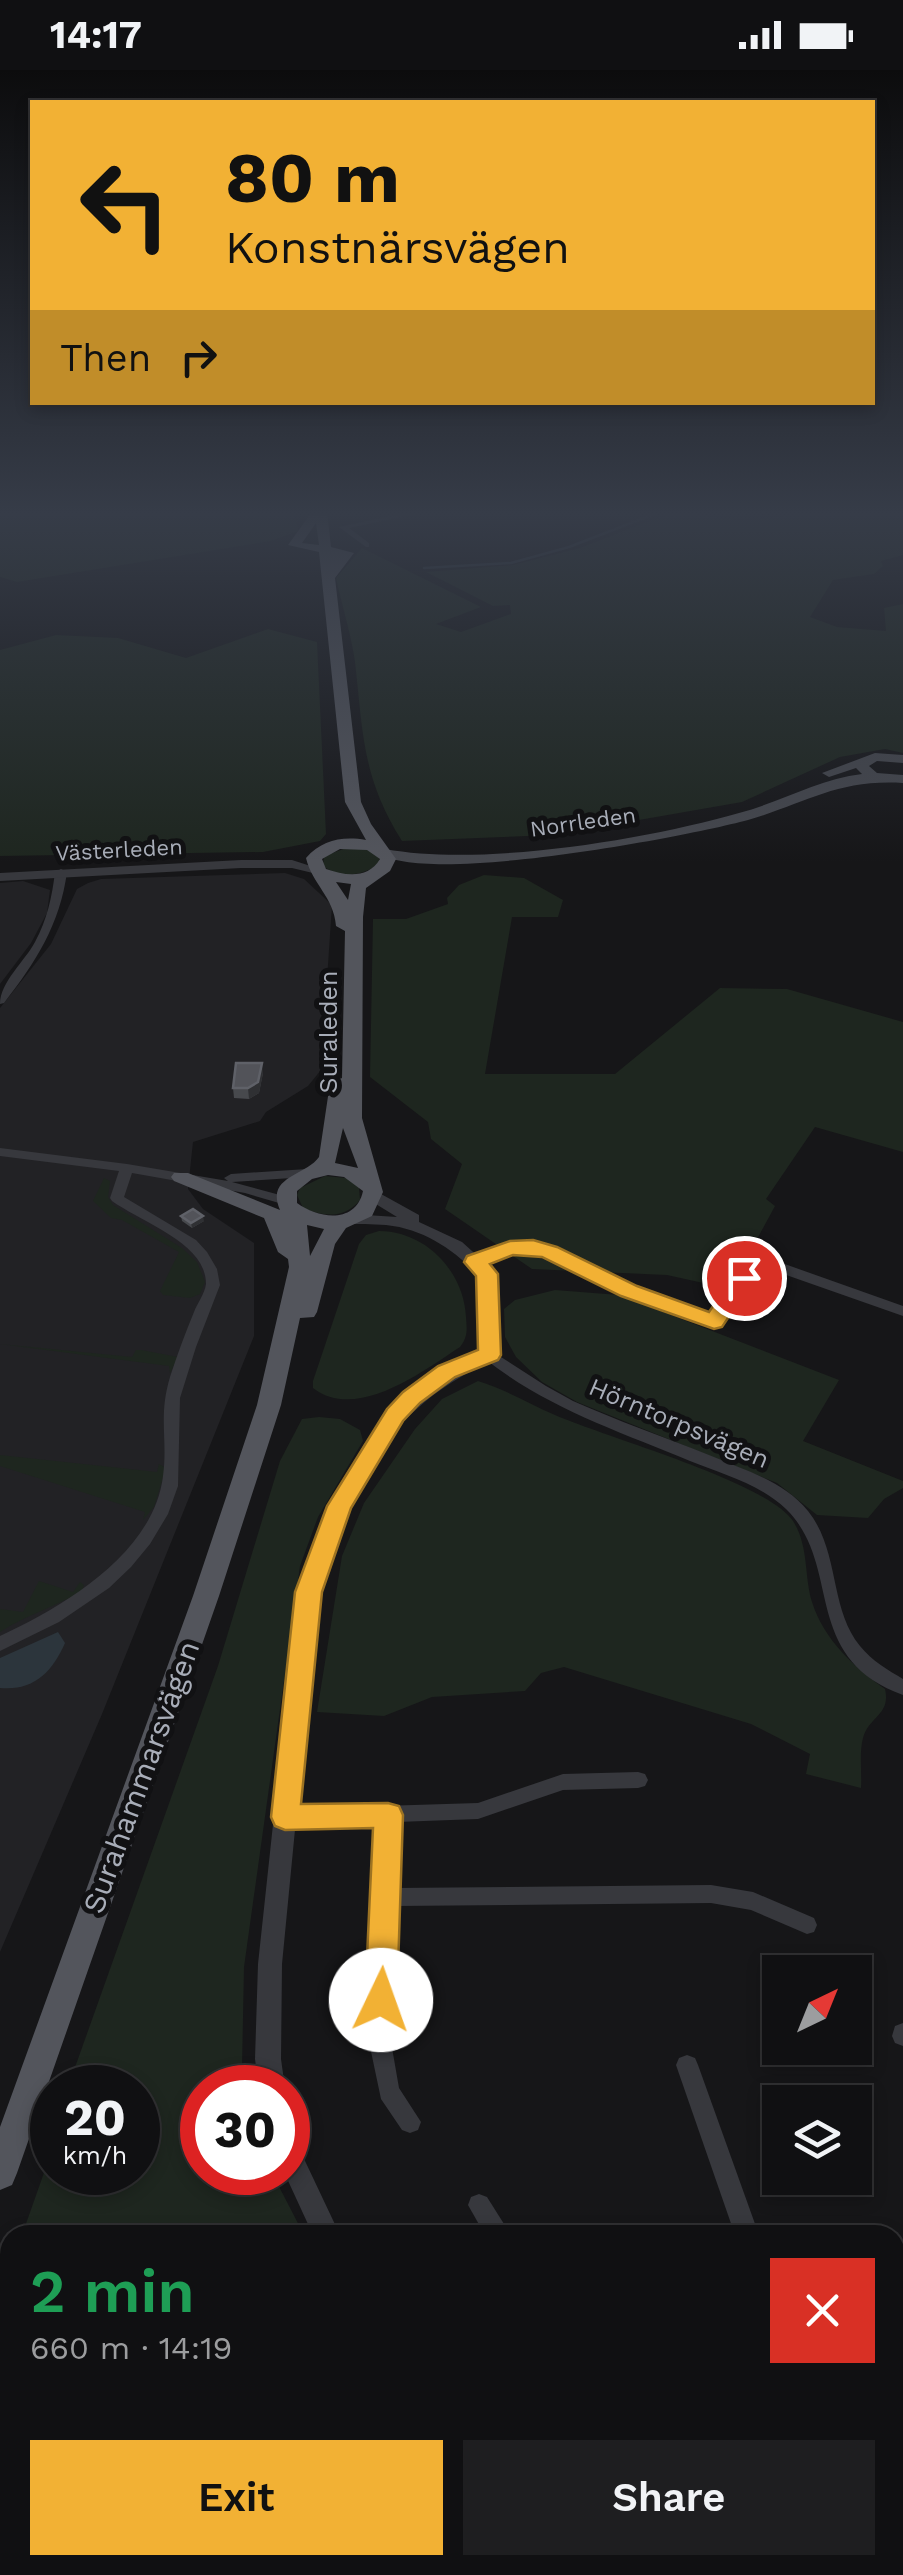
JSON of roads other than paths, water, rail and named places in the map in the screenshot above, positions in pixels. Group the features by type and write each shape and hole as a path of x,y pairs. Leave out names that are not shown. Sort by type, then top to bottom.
{"main road":[{"path":"326,628 338,790 347,821 342,837 314,858 319,872 346,880 372,876"},
{"path":"334,628 353,802 362,825 383,851"},
{"path":"872,776 862,768 866,760 881,756 903,760"},
{"name":"Norrleden","path":"718,823 866,760"},
{"name":"Norrleden","path":"372,876 453,858 626,840 718,823 744,817 836,780 872,776 903,779"},
{"path":"329,847 358,843 383,851"},
{"name":"Norrleden","path":"383,851 453,858"},
{"name":"Suraleden","path":"371,1190 371,1178 353,1129 354,917 358,887 388,862 383,851"},
{"name":"Suraleden","path":"313,1172 330,1157 339,1096 345,916 340,896 319,872"},
{"path":"313,1172 353,1173 371,1190 366,1209 345,1220 308,1220 287,1204 292,1183 313,1172"},
{"path":"181,1177 260,1206 280,1226 289,1252 290,1290 276,1379"},
{"name":"Surahammarsvägen","path":"0,2173 200,1615 276,1379 300,1266 296,1223 287,1204"},
{"name":"Surahammarsvägen","path":"276,1379 304,1320 324,1243 345,1220"}],"street":[{"name":"Västerleden","path":"241,864 329,847"},
{"name":"Västerleden","path":"0,877 241,864 288,864 319,872"},
{"path":"0,1000 50,928 57,910 61,872"},
{"path":"0,1152 248,1189 287,1204"},
{"path":"0,1644 58,1615 120,1568 141,1544 169,1488 170,1404 213,1284 212,1270 198,1250 117,1198 127,1168"},
{"path":"181,1177 252,1179 313,1172"},
{"path":"269,2065 270,1964 308,1592 339,1506 395,1415 446,1371 490,1355 487,1274 371,1190"},
{"path":"345,1220 393,1218 426,1228"},
{"path":"475,1262 510,1248 533,1247 629,1291 714,1322 744,1278 759,1264 774,1265 903,1311"},
{"name":"Hörntorpsvägen","path":"490,1355 541,1393 739,1474 786,1499 808,1520 818,1539 832,1602 851,1647 872,1669 903,1688"},
{"path":"285,1817 478,1811 563,1782 638,1780"},
{"path":"388,1815 380,2014 383,2068 389,2092 410,2122"},
{"path":"386,1896 710,1894 753,1901 807,1925"},
{"path":"686,2065 743,2225"},
{"path":"307,2195 321,2225"},
{"path":"479,2205 492,2225"}]}
